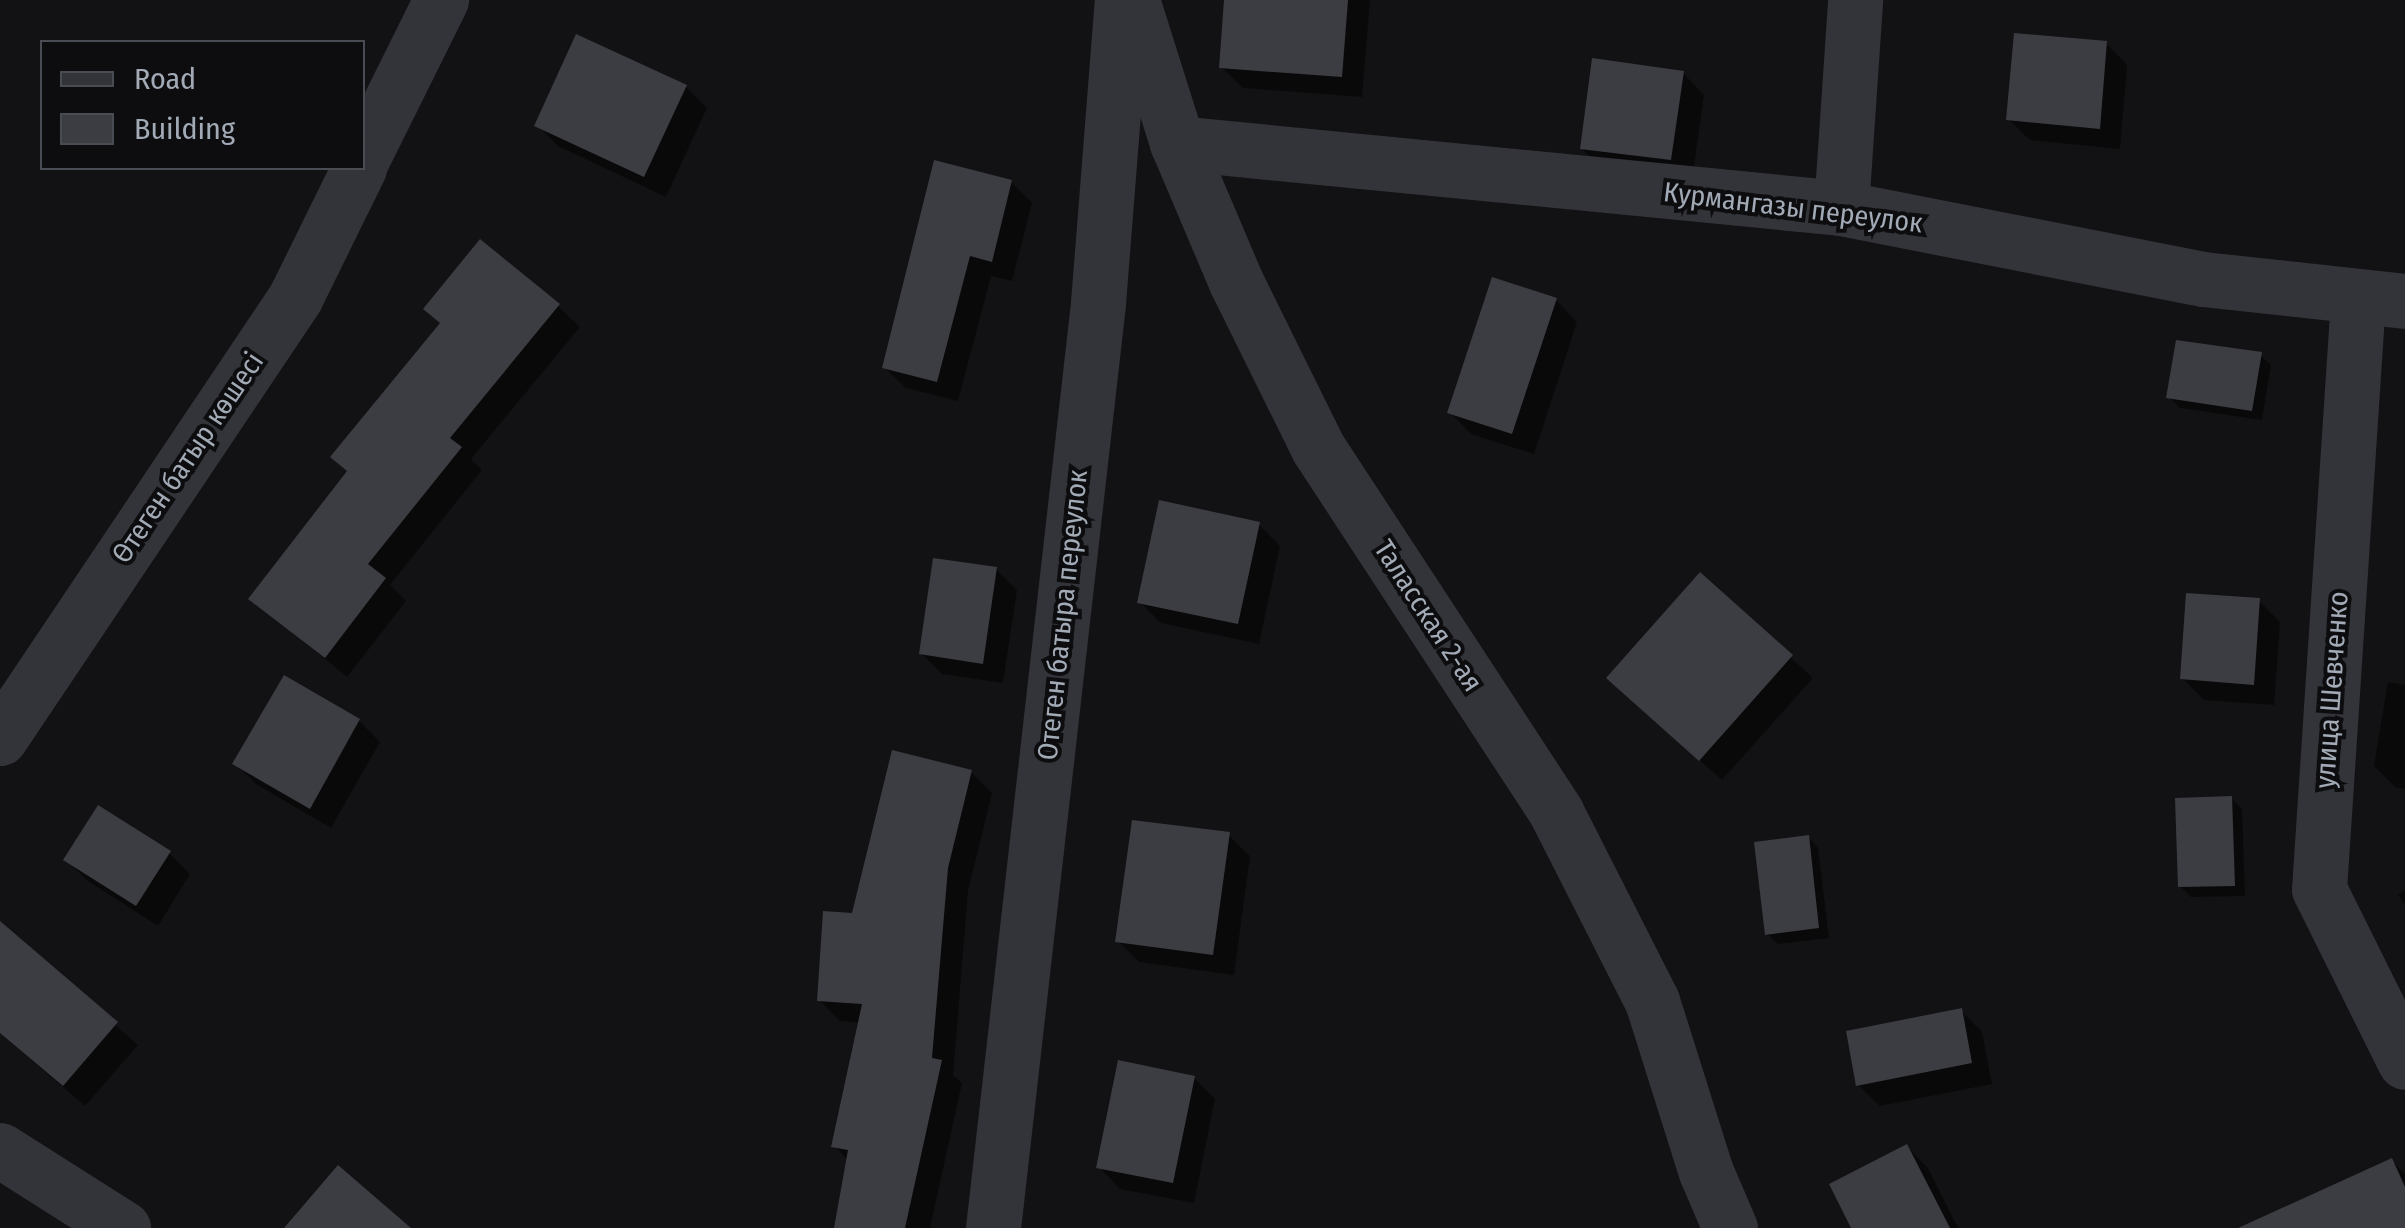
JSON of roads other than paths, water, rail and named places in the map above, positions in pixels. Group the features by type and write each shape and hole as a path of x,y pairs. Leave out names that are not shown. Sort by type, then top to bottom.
{"street":[{"path":"365,154 441,0"},
{"name":"Отеген батыра переулок","path":"993,1228 1096,322 1122,0"},
{"name":"Таласская 2-ая","path":"1132,0 1177,143 1236,282 1318,448 1556,812 1652,1001 1706,1172 1730,1228"},
{"path":"1841,208 1855,0"},
{"name":"Курмангазы переулок","path":"1177,143 1841,208 2203,279 2382,300"},
{"name":"Өтеген батыр көшесі","path":"0,738 295,298 357,170"},
{"name":"улица Шевченко","path":"2382,300 2319,889 2405,1062"},
{"path":"0,1150 123,1228"}]}
